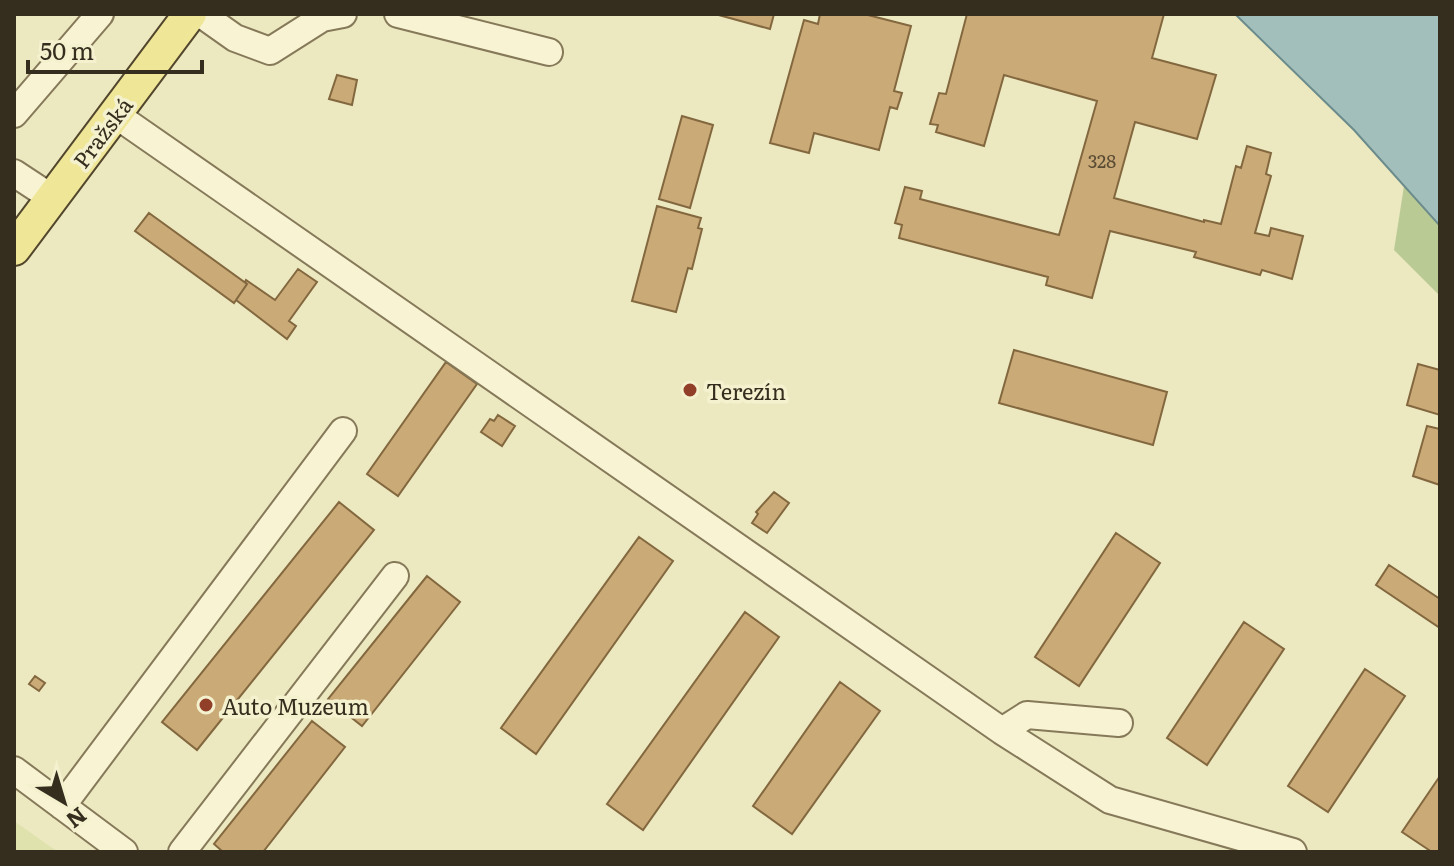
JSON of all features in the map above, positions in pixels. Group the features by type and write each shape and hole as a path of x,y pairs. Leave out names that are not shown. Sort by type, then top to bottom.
{"main road":[{"name":"Pražská","path":"14,249 190,14"}],"street":[{"path":"14,114 100,14"},
{"path":"201,14 235,38 270,51 322,18 343,14"},
{"path":"398,14 549,52"},
{"path":"116,115 1002,731 1110,800 1293,852"},
{"path":"14,173 52,198"},
{"path":"62,806 343,431"},
{"path":"182,852 395,576"},
{"path":"1002,731 1027,715 1119,723"},
{"path":"14,770 124,852"}],"green space":[{"path":"1404,186 1440,226 1440,296 1394,250"},
{"path":"14,821 58,852 14,852"}],"water":[{"path":"1235,14 1440,14 1440,226 1354,130"}],"building":[{"path":"715,14 774,14 770,29"},
{"path":"820,14 864,14 911,26 894,91 902,93 897,109 890,107 879,150 814,133 809,153 770,143 804,20 818,24"},
{"path":"967,14 1164,14 1152,58 1216,75 1197,139 1135,122 1114,198 1221,224 1236,166 1241,168 1247,146 1271,153 1266,174 1271,176 1255,233 1269,236 1271,228 1303,236 1292,279 1262,270 1260,275 1194,257 1196,252 1110,231 1092,298 1046,285 1048,277 899,238 902,225 895,223 905,187 922,191 920,199 1059,235 1097,101 1004,75 984,146 936,132 938,125 930,124 939,93 946,94"},
{"path":"337,75 357,80 352,105 329,99"},
{"path":"682,116 713,125 690,208 659,199"},
{"path":"657,206 701,218 698,228 702,229 692,269 688,268 676,312 632,301"},
{"path":"149,213 247,284 234,303 135,231"},
{"path":"298,269 317,282 289,321 296,326 287,339 236,300 247,284 246,280 275,300"},
{"path":"1014,350 1167,392 1153,445 999,403"},
{"path":"446,362 477,384 398,496 367,474"},
{"path":"1418,364 1440,370 1440,415 1407,405"},
{"path":"498,415 515,426 502,446 481,432 490,419 494,421"},
{"path":"1427,426 1440,429 1440,485 1413,476"},
{"path":"774,492 789,503 767,533 752,523 758,514 756,512"},
{"path":"339,502 374,530 197,750 162,722"},
{"path":"1116,533 1160,563 1079,686 1035,657"},
{"path":"639,537 673,561 536,754 501,728"},
{"path":"1389,565 1440,599 1440,628 1376,585"},
{"path":"427,576 460,602 362,726 328,699"},
{"path":"745,612 779,637 643,830 607,804"},
{"path":"1244,622 1284,649 1207,765 1167,738"},
{"path":"1365,669 1405,696 1328,812 1288,786"},
{"path":"35,676 45,683 39,691 29,684"},
{"path":"840,682 880,711 792,834 753,806"},
{"path":"312,721 345,747 263,852 223,852 214,844"},
{"path":"1440,776 1440,852 1432,852 1402,832"}],"place":[{"name":"Terezín","path":"690,390"},
{"name":"Auto Muzeum","path":"206,705"}]}
